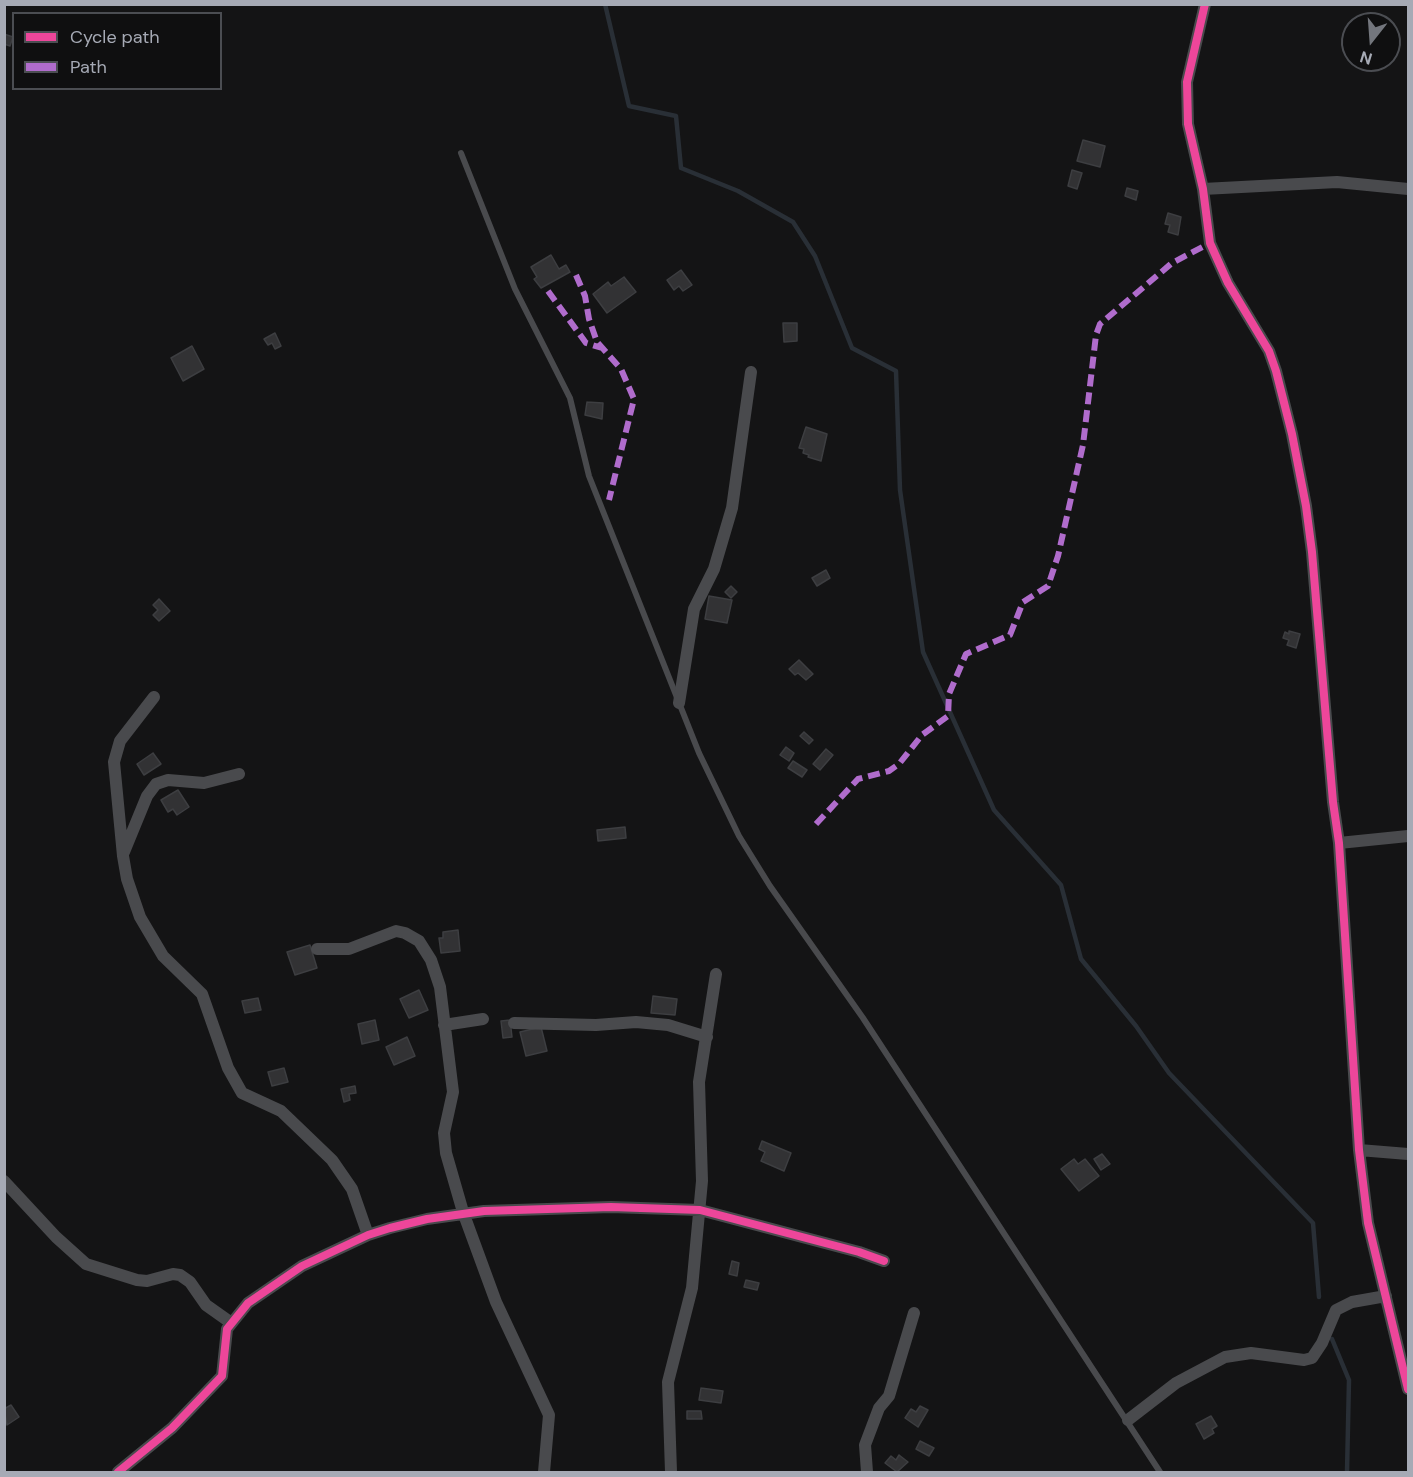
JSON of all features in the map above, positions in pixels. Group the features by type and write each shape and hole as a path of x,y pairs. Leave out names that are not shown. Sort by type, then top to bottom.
{"street":[{"path":"1205,4 1192,55 1186,101 1188,124 1203,189 1210,243 1228,283 1269,351 1292,434 1312,552 1327,748 1339,843 1359,1150 1368,1222 1408,1389"},
{"path":"1203,189 1337,182 1408,189"},
{"path":"679,703 694,609 714,569 732,508 751,372"},
{"path":"154,698 120,741 115,754 114,770 123,856 127,879 140,917 164,956 202,994 234,1081 242,1093 281,1111 332,1160 352,1189 368,1235"},
{"path":"123,856 147,796 156,784 168,780 204,783 239,774"},
{"path":"1339,843 1408,836"},
{"path":"317,949 349,949 396,932 412,936 425,949 436,973 453,1092 444,1141 463,1212 496,1302 549,1415 544,1473"},
{"path":"671,1473 668,1382 692,1288 700,1210 699,1082 716,974"},
{"path":"444,1025 483,1019"},
{"path":"514,1023 636,1022 668,1025 707,1037"},
{"path":"1359,1150 1408,1154"},
{"path":"4,1181 18,1193 56,1237 86,1264 137,1280 180,1275 190,1282 206,1305 230,1322"},
{"path":"118,1473 172,1428 222,1376 226,1356 225,1334 230,1322 248,1303 302,1266 368,1235 463,1212 611,1207 700,1210 859,1252 884,1262"},
{"path":"1128,1420 1176,1383 1225,1357 1251,1353 1312,1358 1322,1343 1336,1310 1352,1302 1386,1296"},
{"path":"867,1473 865,1445 879,1408 889,1396 915,1313"}],"lane":[{"path":"461,153 515,288 570,398 589,476 679,703 739,836 764,876 863,1018 1128,1420 1160,1473"}],"building":[{"path":"4,34 12,37 10,46 4,44"},
{"path":"1083,140 1105,146 1100,167 1077,161"},
{"path":"1072,170 1082,173 1077,189 1068,186"},
{"path":"1127,188 1138,191 1136,200 1125,196"},
{"path":"1168,213 1181,217 1178,235 1168,232 1170,225 1165,224"},
{"path":"551,255 559,269 566,265 570,272 541,288 534,279 537,277 531,267"},
{"path":"681,270 692,285 683,291 679,286 674,290 667,280"},
{"path":"624,277 636,292 607,313 593,294 608,282 611,286"},
{"path":"783,323 797,323 797,341 784,342"},
{"path":"275,333 281,346 275,349 272,343 268,345 264,339"},
{"path":"192,346 204,369 183,381 171,358"},
{"path":"587,402 603,403 602,419 585,415"},
{"path":"806,427 827,434 821,461 808,457 809,455 803,453 804,449 799,448"},
{"path":"826,570 830,578 817,586 812,578"},
{"path":"731,586 737,592 731,598 725,592"},
{"path":"709,596 732,600 727,623 705,619"},
{"path":"159,599 170,611 159,621 153,615 158,610 153,605"},
{"path":"1289,631 1300,634 1296,648 1287,645 1289,640 1283,638 1285,632 1289,634"},
{"path":"799,660 813,674 806,680 789,669"},
{"path":"804,732 813,740 809,744 800,736"},
{"path":"786,747 794,753 789,761 780,755"},
{"path":"826,749 833,755 820,770 813,764"},
{"path":"153,753 161,764 144,775 137,764"},
{"path":"793,761 807,770 802,777 788,768"},
{"path":"178,790 189,807 177,815 173,809 168,812 161,800"},
{"path":"625,827 626,838 598,841 597,830"},
{"path":"458,930 460,951 441,953 439,938 443,938 443,932"},
{"path":"310,945 317,968 295,975 287,952"},
{"path":"419,990 428,1010 409,1018 400,999"},
{"path":"653,996 677,999 675,1015 651,1013"},
{"path":"258,998 261,1010 245,1013 242,1001"},
{"path":"375,1020 379,1040 362,1044 358,1024"},
{"path":"510,1020 512,1037 503,1038 501,1021"},
{"path":"541,1027 547,1051 526,1056 520,1032"},
{"path":"407,1037 415,1056 394,1065 386,1047"},
{"path":"284,1068 288,1082 272,1086 268,1072"},
{"path":"355,1086 356,1093 349,1094 350,1100 344,1102 341,1089"},
{"path":"762,1141 791,1153 784,1171 761,1161 765,1152 759,1149"},
{"path":"1102,1154 1110,1164 1101,1170 1094,1159"},
{"path":"1074,1159 1078,1164 1085,1159 1099,1176 1079,1191 1061,1169"},
{"path":"732,1261 739,1263 737,1276 729,1274"},
{"path":"746,1280 759,1283 757,1290 744,1287"},
{"path":"701,1388 723,1391 721,1403 699,1400"},
{"path":"11,1405 19,1417 7,1425 4,1409"},
{"path":"920,1406 928,1410 918,1427 905,1418 911,1409 916,1412"},
{"path":"687,1411 701,1411 702,1419 687,1419"},
{"path":"1211,1416 1217,1426 1212,1429 1214,1433 1204,1439 1196,1424"},
{"path":"920,1441 934,1448 929,1456 916,1449"},
{"path":"899,1455 908,1462 897,1472 885,1463 891,1456 896,1460"}],"waterway":[{"path":"605,4 629,106 676,116 681,168 738,191 793,222 815,256 852,348 896,371 900,490 923,652 994,810 1061,885 1081,959 1136,1026 1169,1073 1313,1223 1319,1297"},
{"path":"1332,1339 1349,1380 1347,1472"}],"marked path":[{"path":"816,824 858,779 889,771 899,764 922,735 948,716 949,694 966,654 1010,635 1023,602 1048,586 1058,556 1083,445 1096,335 1100,324 1172,263 1210,243"},
{"path":"576,275 585,296 589,319 597,342 621,369 634,399 609,500"},
{"path":"548,291 586,343 602,348"}],"cycle path":[{"path":"1205,4 1187,82 1188,124 1203,189 1210,243 1228,283 1269,351 1292,434 1306,506 1333,802 1339,843 1359,1150 1368,1223 1408,1389"},
{"path":"118,1472 172,1428 222,1376 227,1329 248,1303 302,1266 368,1235 390,1228 427,1219 484,1211 611,1207 700,1210 859,1252 884,1261"}]}
